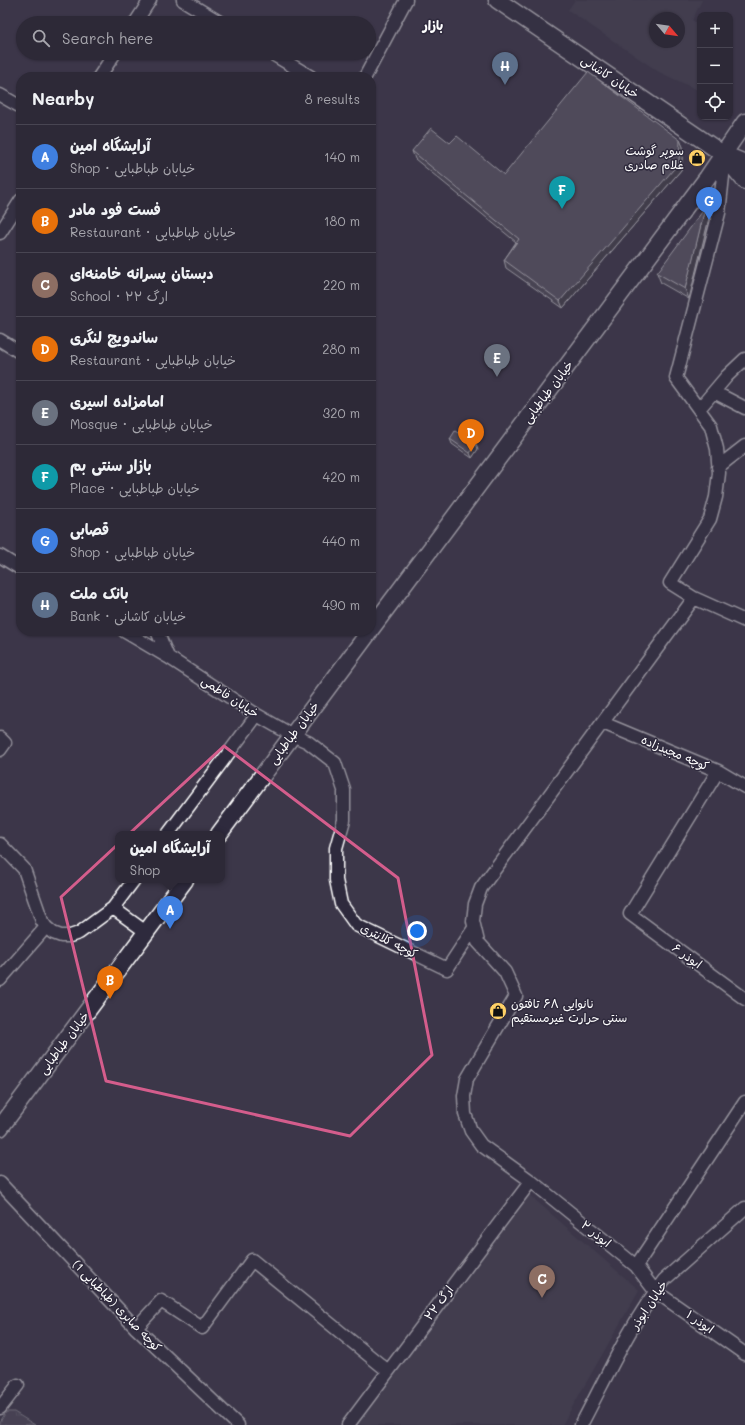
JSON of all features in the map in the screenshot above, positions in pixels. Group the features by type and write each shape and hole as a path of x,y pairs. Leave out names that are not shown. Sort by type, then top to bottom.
{"main road":[{"name":"خیابان کاشانی","path":"497,0 723,154"},
{"name":"خیابان طباطبایی","path":"376,622 702,185 745,122"},
{"path":"723,154 745,163"},
{"path":"723,154 745,181"},
{"name":"خیابان طباطبایی","path":"221,831 366,636"},
{"name":"خیابان طباطبایی","path":"0,1128 182,883"}],"street":[{"path":"139,16 150,0"},
{"path":"183,0 209,16"},
{"path":"376,56 406,0"},
{"path":"102,72 110,60"},
{"path":"283,60 303,72"},
{"path":"368,72 374,60"},
{"path":"0,95 16,104"},
{"path":"723,154 723,176 719,213 676,378 711,426 717,449 718,467 716,497 710,519 670,583 694,598 745,621"},
{"path":"0,233 16,208"},
{"path":"0,340 16,350"},
{"path":"699,409 727,376 745,359"},
{"path":"714,392 745,408"},
{"path":"718,467 745,446"},
{"path":"0,556 16,566"},
{"path":"474,928 473,921 475,904 481,888 694,598"},
{"name":"خیابان فاطمی","path":"132,636 168,657 257,715 292,735"},
{"path":"159,636 168,657"},
{"path":"170,831 257,715"},
{"name":"کوچه مجیدزاده","path":"603,723 718,771 745,787"},
{"name":"کوچه کلانتری","path":"292,735 308,742 335,763 344,790 344,820 336,848 336,880 341,904 356,925 447,970 474,928"},
{"path":"0,738 5,743 0,750"},
{"name":"ابوذر ۶","path":"718,771 630,914 745,999"},
{"path":"0,844 24,869 42,921 53,933 61,936 70,936 79,933 113,908 132,883"},
{"path":"113,908 146,932"},
{"path":"0,980 46,927"},
{"name":"ابوذر ۲","path":"474,928 478,942 505,972 516,996 467,1079 464,1096 465,1114 471,1131 481,1145 531,1181 636,1266 655,1291"},
{"path":"636,1266 745,1102"},
{"name":"ارگ ۲۲","path":"348,1425 531,1181"},
{"name":"کوچه صابری (طباطبایی 1)","path":"0,1183 136,1328 238,1425"},
{"name":"خیابان ابوذر","path":"581,1425 628,1337 655,1291 664,1280 745,1208"},
{"path":"136,1328 161,1302 202,1328 252,1260 388,1371"},
{"name":"ابوذر ۱","path":"655,1291 745,1354"},
{"path":"0,1408 18,1385"}],"highlighted area":[{"path":"224,746 398,878 432,1055 350,1136 106,1081 61,897"}],"shaded area":[{"path":"575,0 702,0 692,20 697,23 697,90 659,72 568,10"},
{"path":"527,1193 639,1290 562,1425 357,1425"}],"green space":[{"path":"6,1412 14,1412 35,1425 0,1425 0,1422"}],"building":[{"path":"588,72 680,140 679,163 560,301 504,260 519,239 412,151 431,128 450,143 457,136 504,175"},
{"path":"705,208 692,262 685,289 657,273"},
{"path":"455,431 476,444 470,453 450,439"}],"place":[{"name":"بانک ملت","path":"505,85"},
{"name":"سوپر گوشت غلام صادری","path":"697,158"},
{"name":"بازار سنتی بم","path":"562,209"},
{"name":"قصابی","path":"709,220"},
{"name":"امامزاده اسیری","path":"497,377"},
{"name":"ساندویچ لنگری","path":"471,452"},
{"name":"آرایشگاه امین","path":"170,929"},
{"name":"فست فود مادر","path":"110,999"},
{"name":"نانوایی ۶۸ تافتون سنتی حرارت غیرمستقیم","path":"498,1011"},
{"name":"دبستان پسرانه خامنه‌ای","path":"542,1298"}],"district":[{"name":"بازار","path":"433,25"}]}
